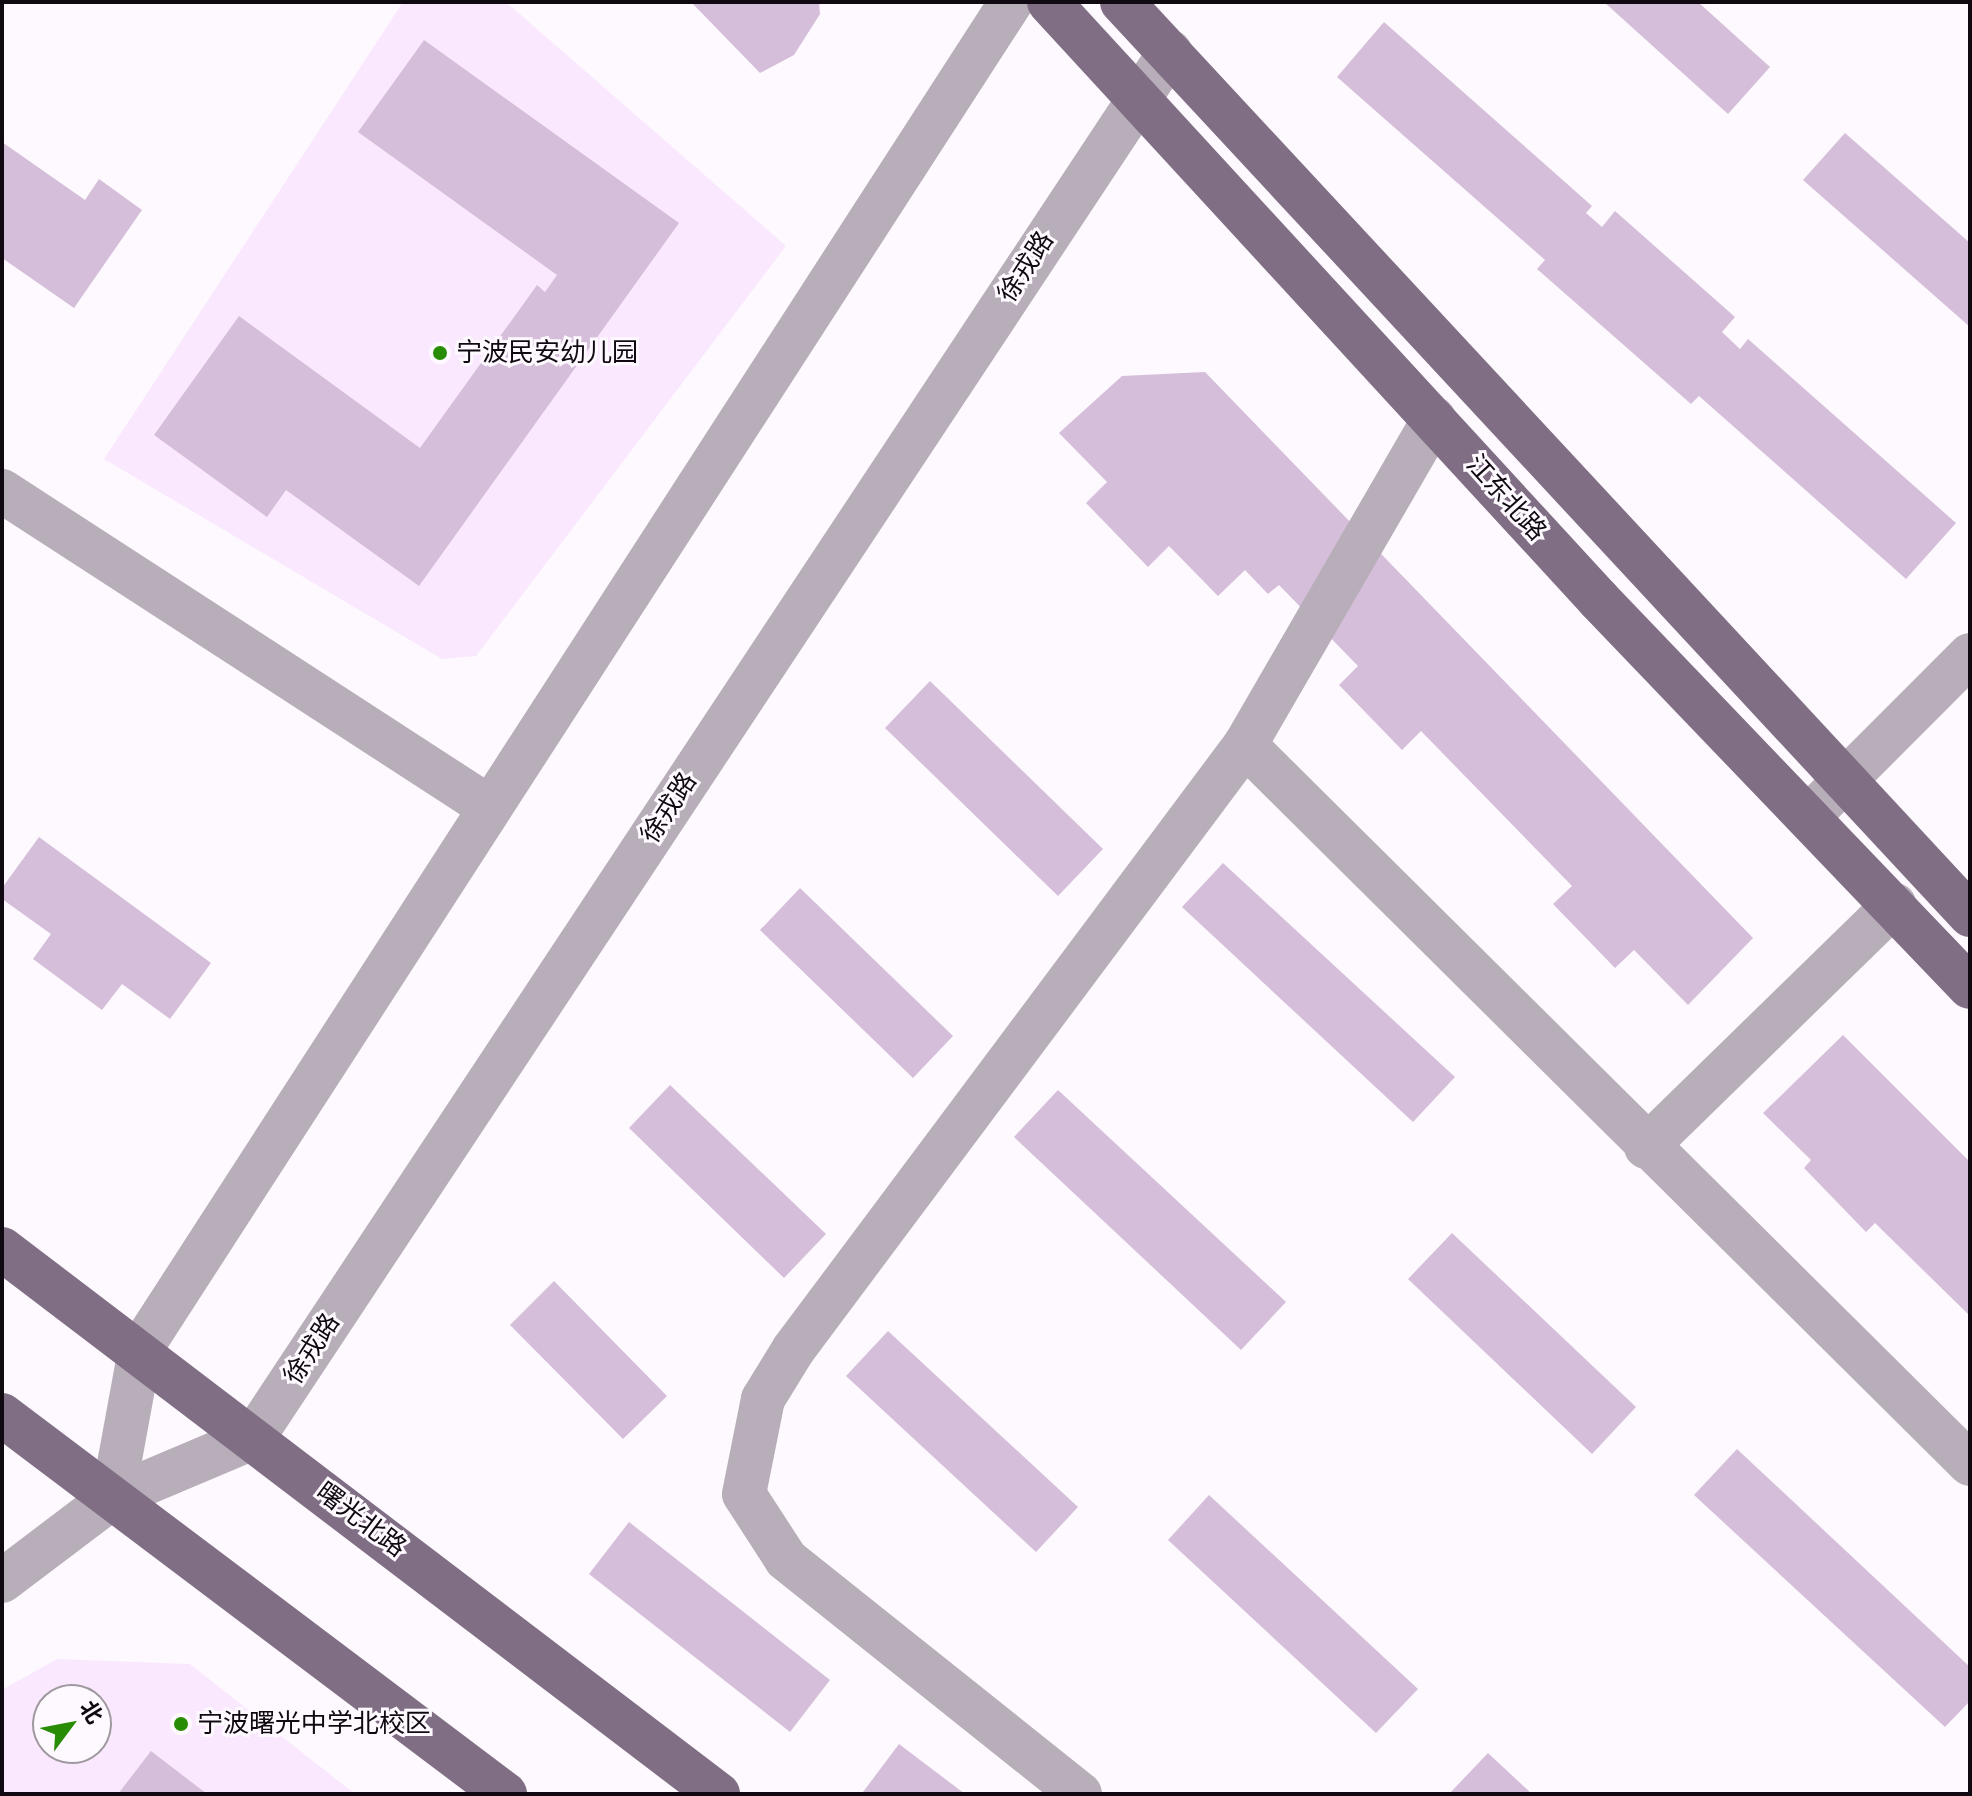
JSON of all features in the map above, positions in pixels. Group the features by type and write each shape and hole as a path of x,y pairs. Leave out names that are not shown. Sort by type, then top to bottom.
{"main road":[{"name":"江东北路","path":"1049,2 1434,419 1970,987"},
{"path":"1122,2 1970,915"},
{"name":"曙光北路","path":"2,1249 140,1350 718,1794"},
{"path":"2,1415 505,1794"}],"street":[{"path":"113,1497 140,1350 1011,2"},
{"name":"徐戎路","path":"253,1438 1170,52"},
{"path":"1080,1794 786,1559 744,1494 763,1399 793,1350 1245,745 1434,419"},
{"path":"2,491 489,807"},
{"path":"1808,817 1970,655"},
{"path":"1245,745 1646,1147 1970,1464"},
{"path":"1646,1147 1894,905"},
{"path":"2,1581 113,1497 253,1438"}],"shaded area":[{"name":"宁波民安幼儿园","path":"403,2 506,2 786,246 476,656 442,659 104,459"},
{"name":"宁波曙光中学北校区","path":"57,1659 190,1664 355,1794 2,1794 2,1690"}],"building":[{"path":"691,2 819,2 820,14 794,55 760,73"},
{"path":"1604,2 1698,2 1770,67 1728,114"},
{"path":"1384,22 1592,206 1586,213 1602,227 1615,211 1735,317 1722,332 1740,349 1748,339 1956,523 1906,579 1699,396 1691,404 1537,269 1545,260 1337,77"},
{"path":"424,40 679,223 419,586 286,490 267,517 154,435 239,316 420,448 537,285 545,292 557,275 358,132"},
{"path":"1845,133 1970,243 1970,327 1803,180"},
{"path":"2,142 85,200 99,179 142,210 74,308 2,258"},
{"path":"1205,372 1753,938 1688,1005 1634,950 1615,968 1553,904 1572,886 1421,731 1402,750 1339,685 1358,666 1279,585 1268,594 1245,570 1218,596 1169,546 1148,567 1086,503 1107,482 1059,433 1122,376"},
{"path":"930,681 1103,849 1058,896 885,728"},
{"path":"39,837 211,963 170,1019 122,984 102,1010 33,959 51,934 2,899 2,888"},
{"path":"1223,863 1455,1077 1413,1122 1182,907"},
{"path":"800,888 953,1036 913,1078 760,930"},
{"path":"1843,1035 1970,1162 1970,1316 1875,1223 1866,1232 1804,1168 1811,1160 1763,1113"},
{"path":"670,1085 826,1234 784,1278 629,1128"},
{"path":"1058,1090 1286,1302 1241,1350 1014,1137"},
{"path":"1452,1233 1636,1407 1592,1454 1408,1279"},
{"path":"554,1281 667,1396 623,1439 510,1325"},
{"path":"888,1331 1078,1507 1036,1552 846,1376"},
{"path":"1737,1449 1970,1667 1970,1701 1945,1727 1694,1495"},
{"path":"1209,1495 1418,1689 1376,1733 1168,1540"},
{"path":"629,1522 830,1680 790,1732 589,1574"},
{"path":"899,1744 965,1794 863,1792"},
{"path":"151,1751 207,1794 118,1794"},
{"path":"1488,1753 1532,1794 1449,1794"}],"place":[{"name":"宁波民安幼儿园","path":"440,353"},
{"name":"宁波曙光中学北校区","path":"181,1724"}]}
